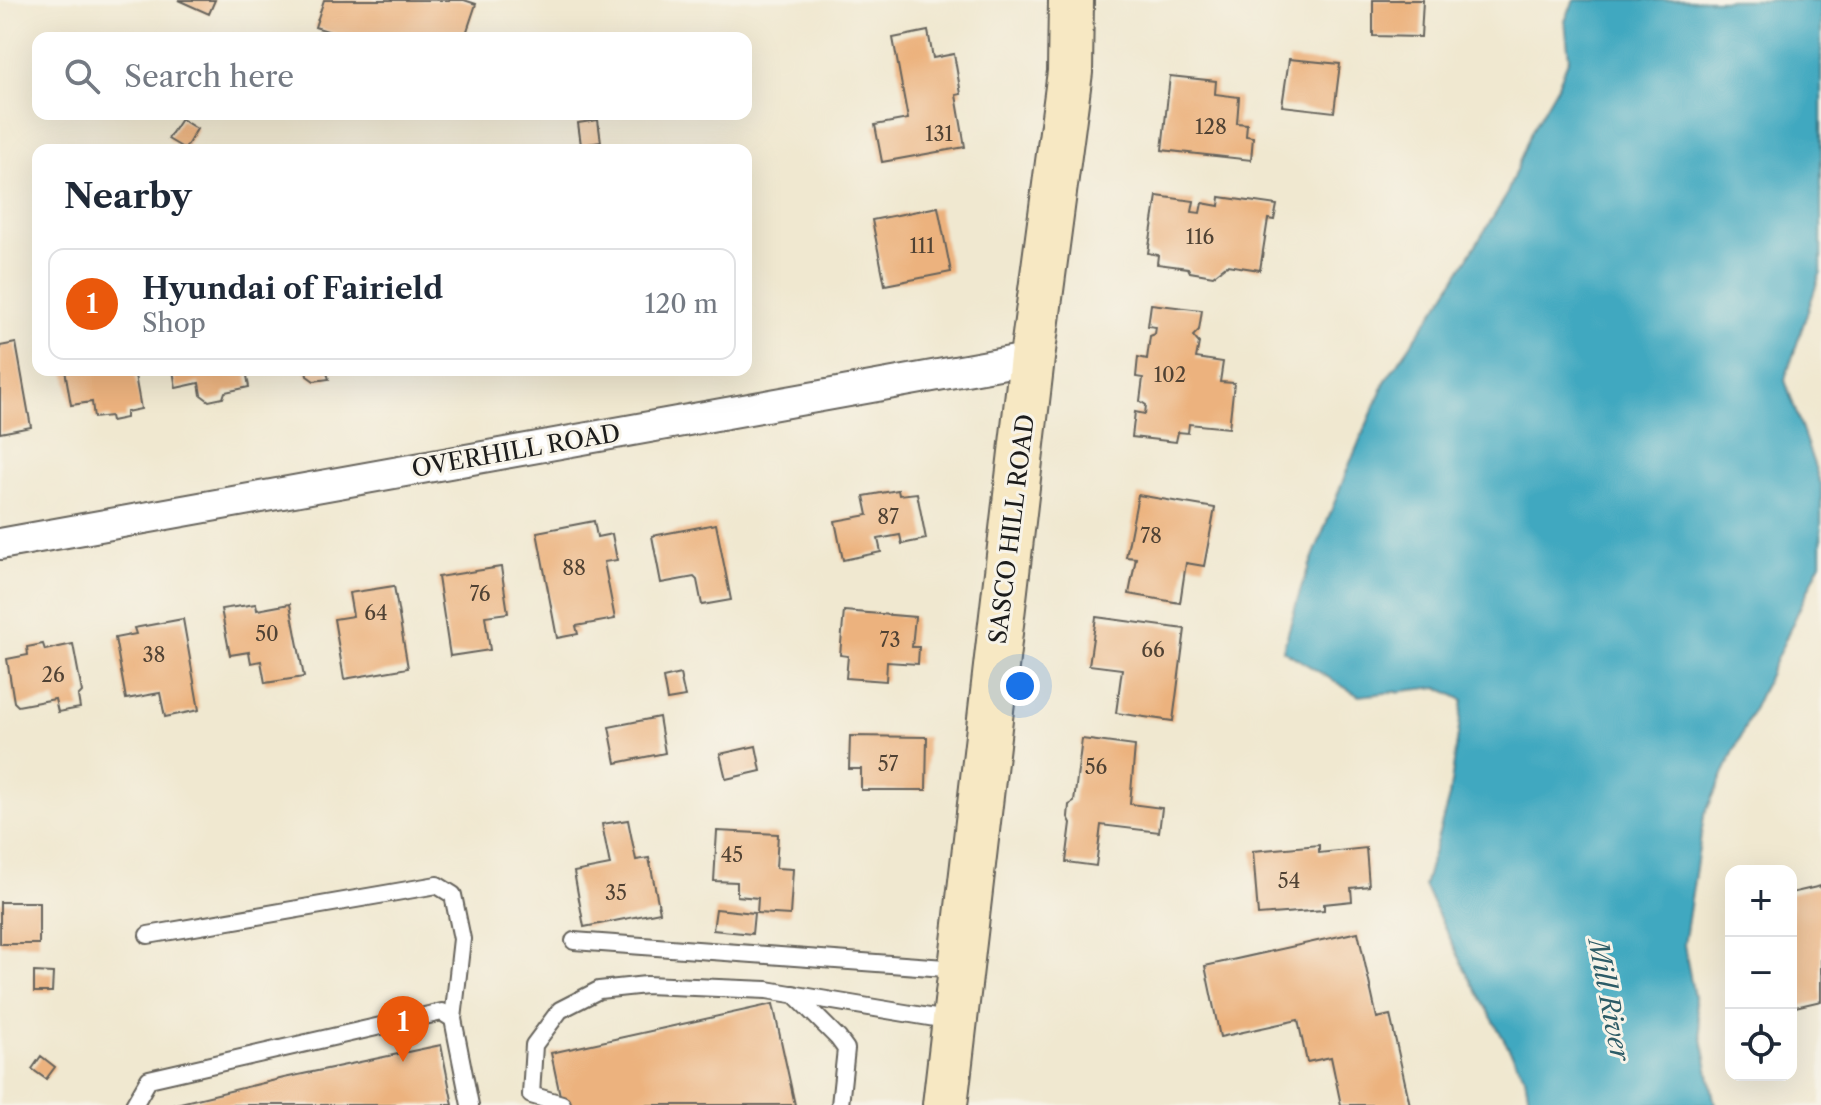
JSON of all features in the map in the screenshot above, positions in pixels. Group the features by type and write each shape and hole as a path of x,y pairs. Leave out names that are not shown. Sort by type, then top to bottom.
{"street":[{"name":"SASCO HILL ROAD","path":"945,1105 1032,358 1070,72 1071,0"},
{"name":"OVERHILL ROAD","path":"0,544 1032,358"}],"lane":[{"path":"148,935 437,885 453,895 462,939 453,1019 470,1105"},
{"path":"574,941 961,970"},
{"path":"562,1104 531,1100 534,1045 560,1010 599,990 646,985 767,990 955,1021"},
{"path":"794,994 846,1049 840,1105"},
{"path":"134,1105 149,1079 442,1012 453,1019"}],"water":[{"name":"Mill River","path":"1574,0 1821,0 1821,271 1785,380 1821,485 1821,562 1704,816 1684,945 1715,1105 1530,1105 1525,1077 1470,979 1424,886 1449,797 1463,700 1438,687 1359,696 1283,650 1302,585 1386,380 1441,301 1505,198 1531,132 1558,85 1569,58 1565,21"}],"building":[{"path":"178,0 215,0 209,14"},
{"path":"324,0 464,0 476,4 467,32 330,32 315,27"},
{"path":"1373,0 1423,0 1421,37 1373,36"},
{"path":"928,31 933,58 954,54 961,94 956,95 965,147 882,162 875,125 908,119 893,38"},
{"path":"1289,59 1340,64 1334,112 1282,106"},
{"path":"1170,76 1216,81 1215,94 1239,97 1237,123 1247,124 1246,136 1253,137 1251,160 1162,150"},
{"path":"180,120 197,129 188,144 176,144 168,139"},
{"path":"598,120 601,142 581,144 578,123"},
{"path":"1157,196 1194,201 1192,212 1200,213 1202,203 1219,206 1220,197 1277,205 1274,220 1268,219 1260,270 1227,265 1213,276 1190,272 1188,268 1157,264 1158,255 1148,253"},
{"path":"938,207 951,272 885,285 872,220"},
{"path":"1151,304 1202,310 1199,330 1193,336 1199,343 1196,358 1223,362 1220,382 1234,383 1229,428 1189,424 1188,433 1178,432 1176,442 1132,437 1135,412 1145,414 1146,405 1140,401 1143,378 1136,377 1138,357 1147,359 1150,336 1155,334 1156,327 1148,326"},
{"path":"16,343 31,427 0,433 0,346"},
{"path":"66,376 135,376 141,409 126,412 126,418 111,421 110,416 94,418 92,402 71,405"},
{"path":"174,376 247,376 249,387 225,392 223,398 209,401 201,395 199,383 176,388"},
{"path":"307,376 328,376 329,379 314,381"},
{"path":"898,490 899,495 917,493 926,539 902,544 900,535 878,539 881,552 843,560 835,521 868,515 864,496"},
{"path":"1138,495 1215,508 1204,566 1186,563 1180,603 1129,594 1136,558 1126,557"},
{"path":"594,521 597,537 612,534 617,560 604,562 615,619 576,626 578,634 557,638 537,532"},
{"path":"716,524 731,600 702,605 694,577 661,583 652,536"},
{"path":"501,567 508,613 485,616 490,650 450,656 438,577"},
{"path":"394,586 408,668 344,679 334,619 353,616 349,593"},
{"path":"256,604 257,610 290,604 304,677 265,683 261,661 251,663 249,652 230,655 221,609"},
{"path":"844,611 915,617 912,647 919,647 918,664 887,662 886,681 846,678 848,656 840,655"},
{"path":"1096,617 1185,629 1173,721 1116,713 1122,669 1089,665"},
{"path":"183,619 199,710 165,717 160,693 126,699 115,638 136,634 134,628"},
{"path":"43,644 45,650 73,644 82,692 78,696 80,708 58,712 55,699 18,706 14,702 7,659 28,655 27,647"},
{"path":"680,674 685,697 667,700 663,678"},
{"path":"659,717 665,753 616,763 609,727"},
{"path":"850,736 927,737 926,790 861,790 861,769 849,769"},
{"path":"1082,739 1135,746 1130,804 1162,808 1159,832 1101,825 1096,866 1066,862 1071,823 1069,805 1074,802"},
{"path":"756,746 761,771 726,779 720,754"},
{"path":"628,820 636,860 649,858 660,912 584,927 574,872 610,865 602,824"},
{"path":"717,831 778,834 776,868 793,869 790,915 757,913 758,898 737,896 737,882 714,881"},
{"path":"1319,845 1319,853 1366,848 1369,886 1351,888 1352,901 1324,904 1324,910 1258,915 1253,851"},
{"path":"1821,886 1821,1001 1797,1007 1797,937 1797,892"},
{"path":"0,902 39,902 39,944 0,944"},
{"path":"716,909 754,913 752,934 713,930"},
{"path":"1358,932 1377,1018 1390,1015 1410,1105 1341,1105 1331,1057 1307,1062 1298,1020 1220,1037 1205,966"},
{"path":"34,972 53,973 52,992 34,992"},
{"path":"773,1004 795,1105 562,1105 551,1053"},
{"path":"441,1045 453,1105 172,1105 284,1078"},
{"path":"41,1056 55,1067 46,1079 32,1069"}],"place":[{"name":"Hyundai of Fairield","path":"403,1062"}]}
